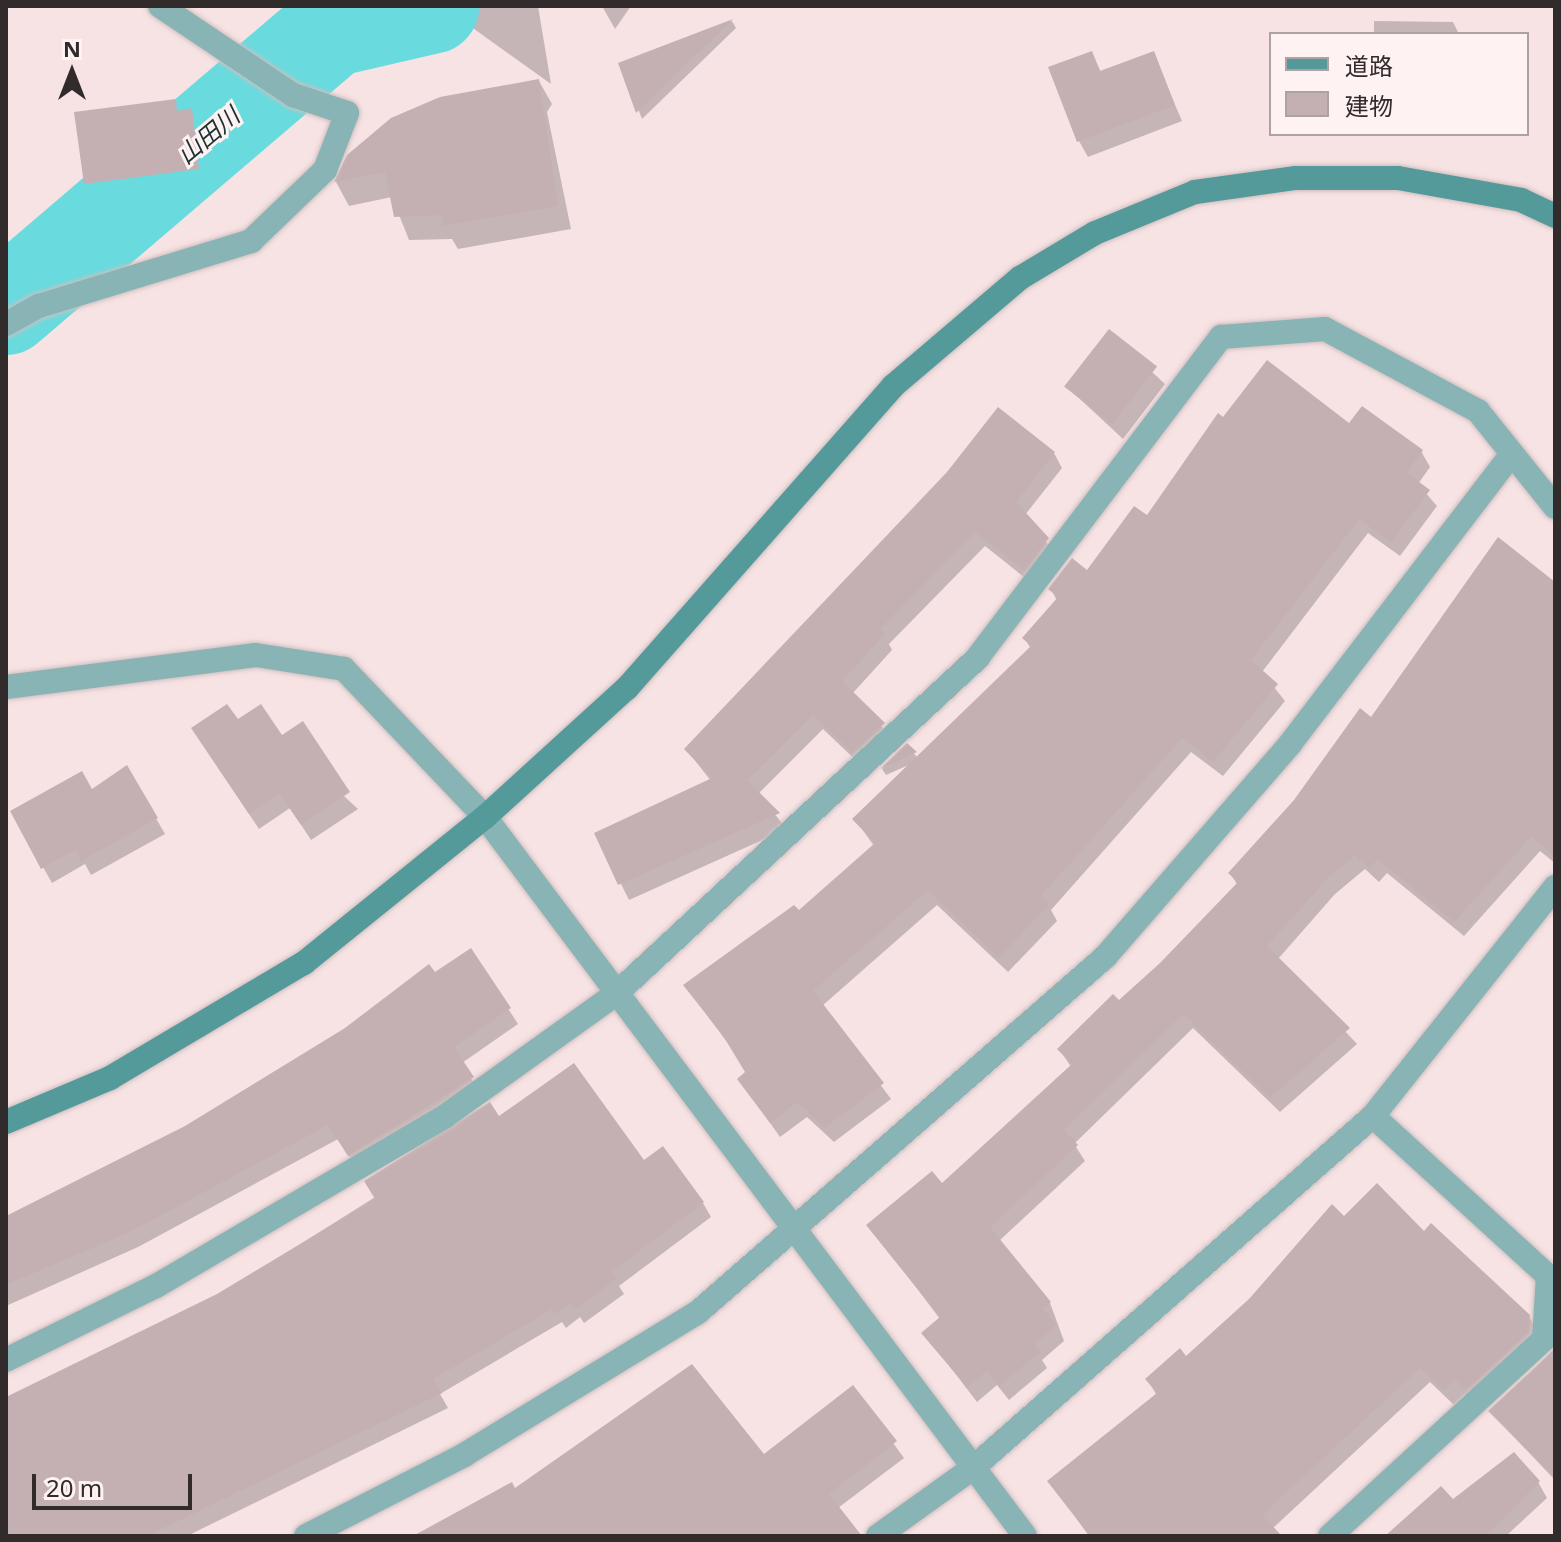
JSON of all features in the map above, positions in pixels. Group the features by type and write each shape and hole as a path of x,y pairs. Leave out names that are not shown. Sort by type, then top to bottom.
{"street":[{"path":"6,324 39,306 251,241 325,170 347,113 293,95 160,6"},
{"path":"6,1122 110,1078 304,963 485,817 627,688 893,386 1020,278 1095,233 1195,192 1296,178 1398,178 1521,200 1555,216"},
{"path":"6,1360 156,1286 444,1117 617,993 978,657 1221,337 1325,329 1478,411 1555,507"},
{"path":"306,1536 464,1455 697,1313 793,1226 1105,957 1290,744 1512,454"},
{"path":"6,687 256,655 344,669 485,817 1025,1536"},
{"path":"878,1536 974,1467 1373,1116 1555,887"},
{"path":"1330,1536 1544,1339 1548,1276 1373,1116"}],"building":[{"path":"733,19 636,113 618,63"},
{"path":"1092,51 1100,71 1154,51 1175,105 1077,142 1048,67"},
{"path":"539,79 558,206 443,226 441,215 394,217 385,172 334,182 347,155 391,118 440,97"},
{"path":"176,99 177,111 192,108 199,169 84,184 74,112"},
{"path":"1109,329 1157,367 1112,424 1064,387"},
{"path":"1267,360 1349,423 1362,406 1423,450 1407,473 1430,490 1391,542 1359,519 1251,660 1278,684 1213,762 1182,738 1041,896 1049,904 999,958 928,890 813,991 884,1083 824,1128 797,1102 770,1123 737,1079 745,1072 722,1034 683,985 794,905 799,910 875,843 852,819 1031,646 1022,638 1058,597 1048,589 1072,558 1087,570 1134,506 1147,515 1218,413 1223,417"},
{"path":"998,407 1055,452 1016,502 1049,538 1025,571 975,532 880,629 885,634 842,681 885,723 853,753 813,715 747,780 780,813 618,885 594,833 712,778 684,749 947,472"},
{"path":"1498,537 1555,582 1555,856 1531,837 1454,922 1378,859 1369,868 1355,855 1327,879 1267,946 1350,1028 1270,1098 1183,1014 1064,1130 1078,1145 990,1227 1051,1302 1043,1309 1057,1325 1034,1344 1040,1352 999,1386 987,1371 967,1387 921,1333 940,1317 866,1225 932,1171 942,1183 1072,1064 1057,1049 1113,994 1119,1000 1160,963 1238,882 1228,873 1294,800 1360,708 1371,717"},
{"path":"227,704 238,719 261,704 282,735 303,721 350,792 301,825 279,793 249,814 191,728"},
{"path":"907,743 917,752 880,769"},
{"path":"127,765 158,818 81,861 75,850 41,869 10,811 82,771 92,789"},
{"path":"471,948 511,1008 454,1047 474,1077 348,1156 328,1125 130,1232 6,1285 6,1216 185,1126 345,1028 429,964 435,972"},
{"path":"574,1063 644,1160 663,1146 704,1202 612,1271 617,1278 575,1310 570,1303 556,1314 552,1309 433,1379 442,1393 147,1536 6,1536 6,1397 217,1294 375,1199 364,1181 490,1102 499,1116"},
{"path":"1377,1183 1424,1231 1431,1223 1530,1315 1529,1332 1466,1390 1455,1380 1444,1391 1420,1368 1262,1515 1282,1536 1090,1536 1047,1481 1157,1393 1145,1379 1180,1348 1186,1356 1249,1299 1332,1204 1344,1216"},
{"path":"1555,1349 1555,1477 1488,1411"},
{"path":"692,1364 764,1454 853,1385 897,1441 829,1494 862,1536 413,1536 512,1482 515,1488"},
{"path":"1514,1452 1540,1481 1486,1536 1385,1536 1441,1486 1453,1499"}],"waterway":[{"name":"山田川","path":"6,307 331,29 431,6"}]}
